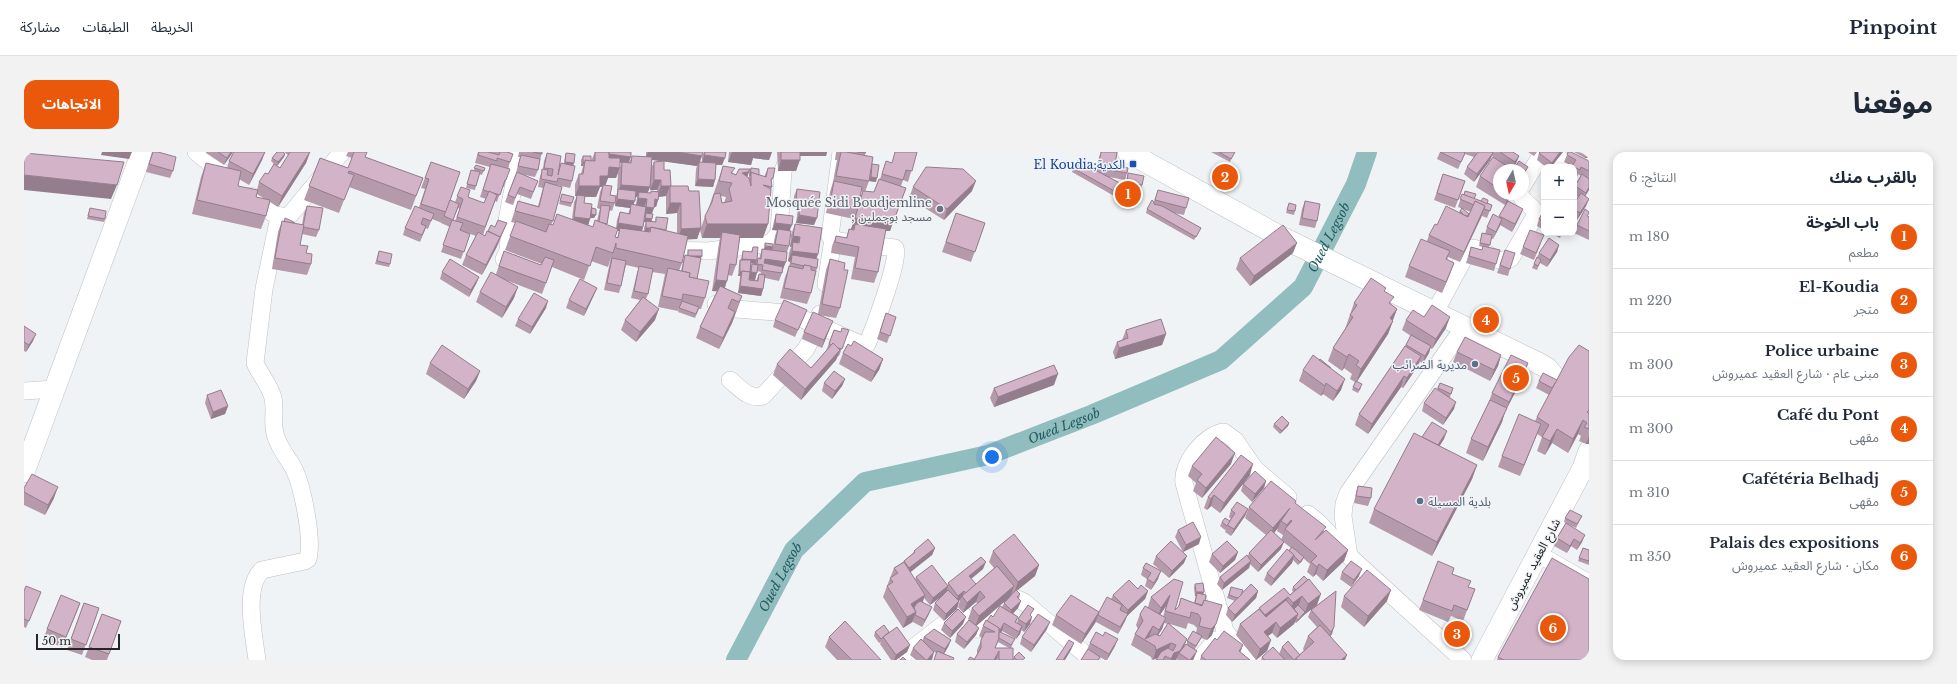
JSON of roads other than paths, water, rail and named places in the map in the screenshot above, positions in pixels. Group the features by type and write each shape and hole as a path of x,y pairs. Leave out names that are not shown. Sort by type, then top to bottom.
{"main road":[{"path":"24,472 142,152"},
{"path":"1128,152 1278,236 1389,289 1556,374"},
{"name":"شارع العقيد عميروش","path":"1482,660 1587,460"}],"street":[{"path":"196,152 273,214 280,217 289,216 293,213 342,152"},
{"path":"498,271 508,251 516,240 506,220 520,152"},
{"path":"644,249 688,251 720,256 771,243 777,237 781,204 774,179 790,152"},
{"path":"730,380 751,397 756,398 763,396 806,348 818,325 833,239 829,232 841,152"},
{"path":"1529,175 1543,152"},
{"path":"1551,152 1565,164"},
{"path":"1435,312 1469,249 1478,248 1500,260 1508,260 1511,258 1536,214 1533,208 1523,200"},
{"path":"257,660 251,610 254,582 262,570 305,561 308,559 309,547 301,491 294,470 276,438 273,428 273,398 268,384 255,363 264,289 280,217"},
{"path":"717,291 716,302 718,306 787,313 862,345 867,344 889,285 897,255 895,248 838,241 833,239"},
{"path":"1349,556 1343,516 1344,504 1348,493 1464,327"},
{"path":"24,391 54,388"},
{"path":"1247,660 1225,631 1183,477 1194,453 1218,433 1224,432 1231,436 1255,469 1319,523 1349,556 1463,660"},
{"path":"1538,554 1589,583"},
{"path":"908,660 908,652 958,612 961,612 971,625 978,629 1008,599 1014,597 1024,602 1092,660"},
{"path":"1199,660 1225,631"}],"waterway":[{"name":"Oued Legsob","path":"736,660 794,550 865,482 988,455 1091,415 1221,360 1303,287 1356,184 1367,152"}],"place":[{"name":"El Koudia;الكدية","path":"1133,164"},
{"name":"El-Koudia","path":"1225,177"},
{"name":"باب الخوخة","path":"1128,194"},
{"name":"Mosquée Sidi Boudjemline ; مسجد بوجملين","path":"940,209"},
{"name":"Café du Pont","path":"1486,320"},
{"name":"مديرية الضرائب","path":"1475,364"},
{"name":"Cafétéria Belhadj","path":"1516,378"},
{"name":"بلدية المسيلة","path":"1420,501"},
{"name":"Palais des expositions","path":"1553,628"},
{"name":"Police urbaine","path":"1457,634"}]}
